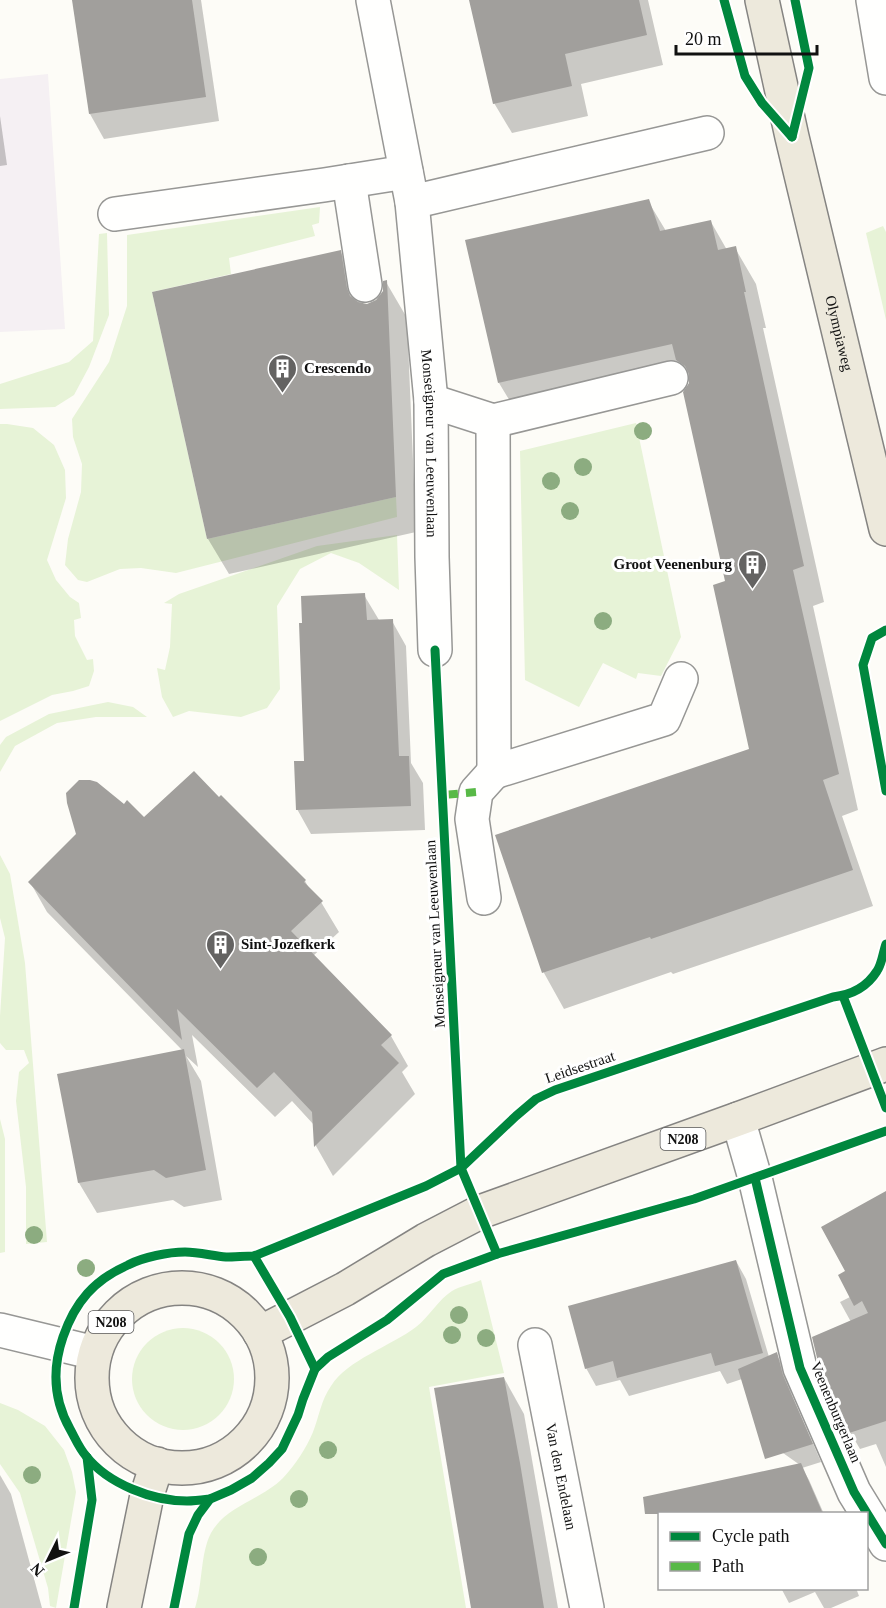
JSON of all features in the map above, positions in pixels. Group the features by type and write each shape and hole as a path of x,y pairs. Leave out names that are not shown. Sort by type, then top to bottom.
{"main road":[{"name":"Olympiaweg","path":"762,0 792,137 886,529"},
{"name":"N208","path":"260,1332 345,1288 426,1240 480,1212 886,1064"},
{"name":"N208","path":"186,1287 215,1294 241,1310 260,1332 270,1355 273,1378 269,1402 260,1424 245,1443 226,1457 204,1466 180,1468 157,1464 138,1456 108,1430 98,1412 93,1393 92,1372 95,1353 108,1325 129,1304 156,1291 186,1287"},
{"path":"124,1608 147,1495 157,1464"}],"street":[{"name":"Monseigneur van Leeuwenlaan","path":"373,0 409,187 430,401 435,650"},
{"path":"873,0 886,78"},
{"path":"115,214 349,181 409,187 707,133"},
{"path":"349,181 365,285"},
{"path":"430,401 493,421 671,378"},
{"path":"493,421 494,772"},
{"path":"484,898 472,819 476,792 494,772 664,719 681,679"},
{"name":"Veenenburgerlaan","path":"738,1119 755,1178 800,1368 854,1492 866,1512"},
{"path":"0,1330 95,1353"},
{"name":"Van den Endelaan","path":"535,1345 588,1608"},
{"name":"Veenenburgerlaan","path":"868,1515 886,1544"}],"shaded area":[{"path":"48,74 65,329 0,332 0,79"}],"green space":[{"path":"320,207 319,223 312,225 315,236 229,258 231,274 152,292 207,539 396,497 397,517 176,573 141,568 120,569 87,582 78,580 65,565 68,539 81,492 82,464 73,437 72,419 109,362 127,306 127,235"},
{"path":"883,226 886,232 886,320 866,233"},
{"path":"107,233 109,315 89,367 74,395 55,407 0,409 0,384 69,362 93,341 99,234"},
{"path":"636,423 681,637 661,676 638,673 636,679 603,663 579,707 525,680 520,451"},
{"path":"0,424 33,428 54,445 65,470 66,498 47,560 56,580 70,597 79,603 81,618 74,620 75,636 87,660 93,659 94,671 89,686 52,695 0,721"},
{"path":"397,535 399,590 359,563 331,553 300,569 277,606 280,689 267,708 241,717 189,711 173,717 162,697 157,668 165,670 170,647 172,604 164,603 179,594 317,546"},
{"path":"108,702 133,707 147,717 96,717 57,723 15,746 0,772 0,745 6,737 49,714"},
{"path":"0,855 10,874 25,963 47,1242 26,1244 26,1187 16,1101 19,1072 29,1063 24,1050 6,1050 0,1043 5,938 0,918"},
{"path":"0,1119 5,1139 5,1252 0,1253"},
{"path":"481,1280 504,1373 429,1387 466,1608 195,1608 205,1550 211,1533 225,1516 274,1486 292,1468 307,1445 325,1397 338,1377 358,1361 416,1327 452,1291"},
{"path":"183,1328 202,1332 219,1343 230,1360 234,1379 230,1398 219,1415 202,1426 183,1430 164,1426 147,1415 136,1398 132,1379 136,1360 147,1343 164,1332"},
{"path":"0,1403 18,1410 45,1426 64,1450 72,1472 76,1492 56,1608 50,1606 48,1588 20,1493 0,1464"}],"building":[{"path":"72,0 192,0 206,97 89,114"},
{"path":"469,0 639,0 647,35 565,54 572,86 493,104"},
{"name":"Groot Veenenburg","path":"649,199 660,231 711,220 718,250 736,246 804,566 793,570 839,774 823,780 853,870 651,939 650,937 542,973 495,835 749,749 713,585 725,581 683,392 689,383 689,374 685,366 676,360 672,344 498,383 465,240"},
{"name":"Crescendo","path":"341,250 347,288 350,296 358,302 367,304 376,300 383,291 383,281 387,280 396,497 207,539 152,292"},
{"path":"365,593 367,620 393,619 399,756 409,756 411,806 296,810 294,761 304,761 299,623 302,623 301,596"},
{"name":"Sint-Jozefkerk","path":"194,771 306,880 304,882 323,901 291,931 392,1035 381,1045 399,1063 314,1147 312,1112 274,1072 257,1088 177,1009 182,1040 28,882 76,834 66,793 79,780 97,782 124,804 127,800 144,817"},
{"path":"184,1049 206,1170 166,1178 154,1170 78,1183 57,1074"},
{"path":"886,1191 886,1421 849,1433 818,1362 812,1337 868,1313 862,1301 854,1306 838,1275 845,1271 821,1227"},
{"path":"736,1260 763,1353 715,1366 711,1353 617,1378 613,1361 585,1369 568,1306"},
{"path":"777,1352 783,1375 813,1444 765,1459 738,1369"},
{"path":"504,1377 544,1608 471,1608 434,1388"},
{"path":"801,1463 822,1512 658,1512 658,1514 645,1514 643,1497"}],"marked path":[{"path":"443,795 476,792"}],"cycle path":[{"path":"724,0 745,76 762,103 792,137"},
{"path":"792,137 809,68 795,0"},
{"path":"886,630 872,638 863,665 886,791"},
{"path":"435,650 461,1168 497,1254"},
{"name":"Leidsestraat","path":"210,1499 174,1500 132,1489 106,1475 95,1466 77,1443 64,1418 57,1395 57,1361 59,1349 73,1313 96,1285 134,1262 164,1254 185,1252 226,1257 254,1256 426,1186 461,1168 536,1099 555,1090 858,989 877,971 886,944"},
{"path":"843,996 886,1108"},
{"path":"174,1608 189,1534 198,1515 210,1499 252,1478 282,1449 298,1415 315,1369 328,1357 387,1320 443,1274 497,1254 694,1199 886,1131"},
{"path":"755,1178 800,1368 854,1492 866,1512"},
{"path":"254,1256 290,1317 315,1369"},
{"path":"74,1608 92,1500 87,1457"},
{"path":"868,1515 886,1544"}],"place":[{"name":"Crescendo","path":"283,394"},
{"name":"Groot Veenenburg","path":"753,590"},
{"name":"Sint-Jozefkerk","path":"220,970"}]}
